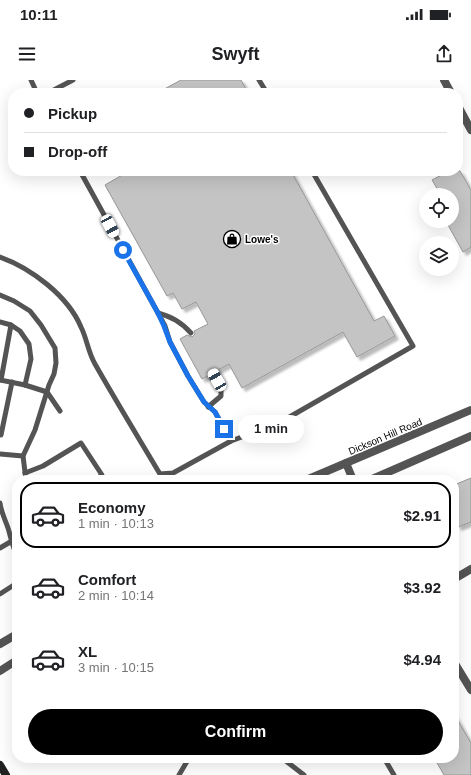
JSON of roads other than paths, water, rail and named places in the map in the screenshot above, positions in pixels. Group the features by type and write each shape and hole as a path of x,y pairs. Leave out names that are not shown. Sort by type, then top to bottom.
{"main road":[{"path":"0,765 6,775"}],"street":[{"path":"463,115 471,130"},
{"name":"Dickson Hill Road","path":"318,475 471,410"},
{"path":"381,475 471,436"},
{"path":"346,463 351,475"},
{"path":"459,576 471,569"},
{"path":"0,644 12,637"},
{"path":"0,671 12,663"},
{"path":"459,670 471,690"}],"lane":[{"path":"58,88 73,80"},
{"path":"83,176 158,313 170,342 204,402 215,412 231,441"},
{"path":"0,257 19,266 44,282 66,303 81,325 90,356 160,474 173,473 231,441 279,423 413,346 315,176"},
{"path":"0,295 14,301 30,312 41,325 55,348 56,363 54,374 35,430 23,456 26,473 43,466 81,443 101,475"},
{"path":"158,313 172,317 183,324 191,333"},
{"path":"0,322 11,325 20,331 29,344 31,359 25,384"},
{"path":"11,325 0,380 25,384 47,392 60,411"},
{"path":"208,407 221,396 221,388 213,373"},
{"path":"1,435 12,382"},
{"path":"0,455 23,456"},
{"path":"0,503 1,512 8,528 11,542 0,548"},
{"path":"0,594 12,587"},
{"path":"179,775 186,763"},
{"path":"288,763 304,775"},
{"path":"387,763 394,775"}],"place":[{"name":"Lowe's","path":"232,239"}]}
